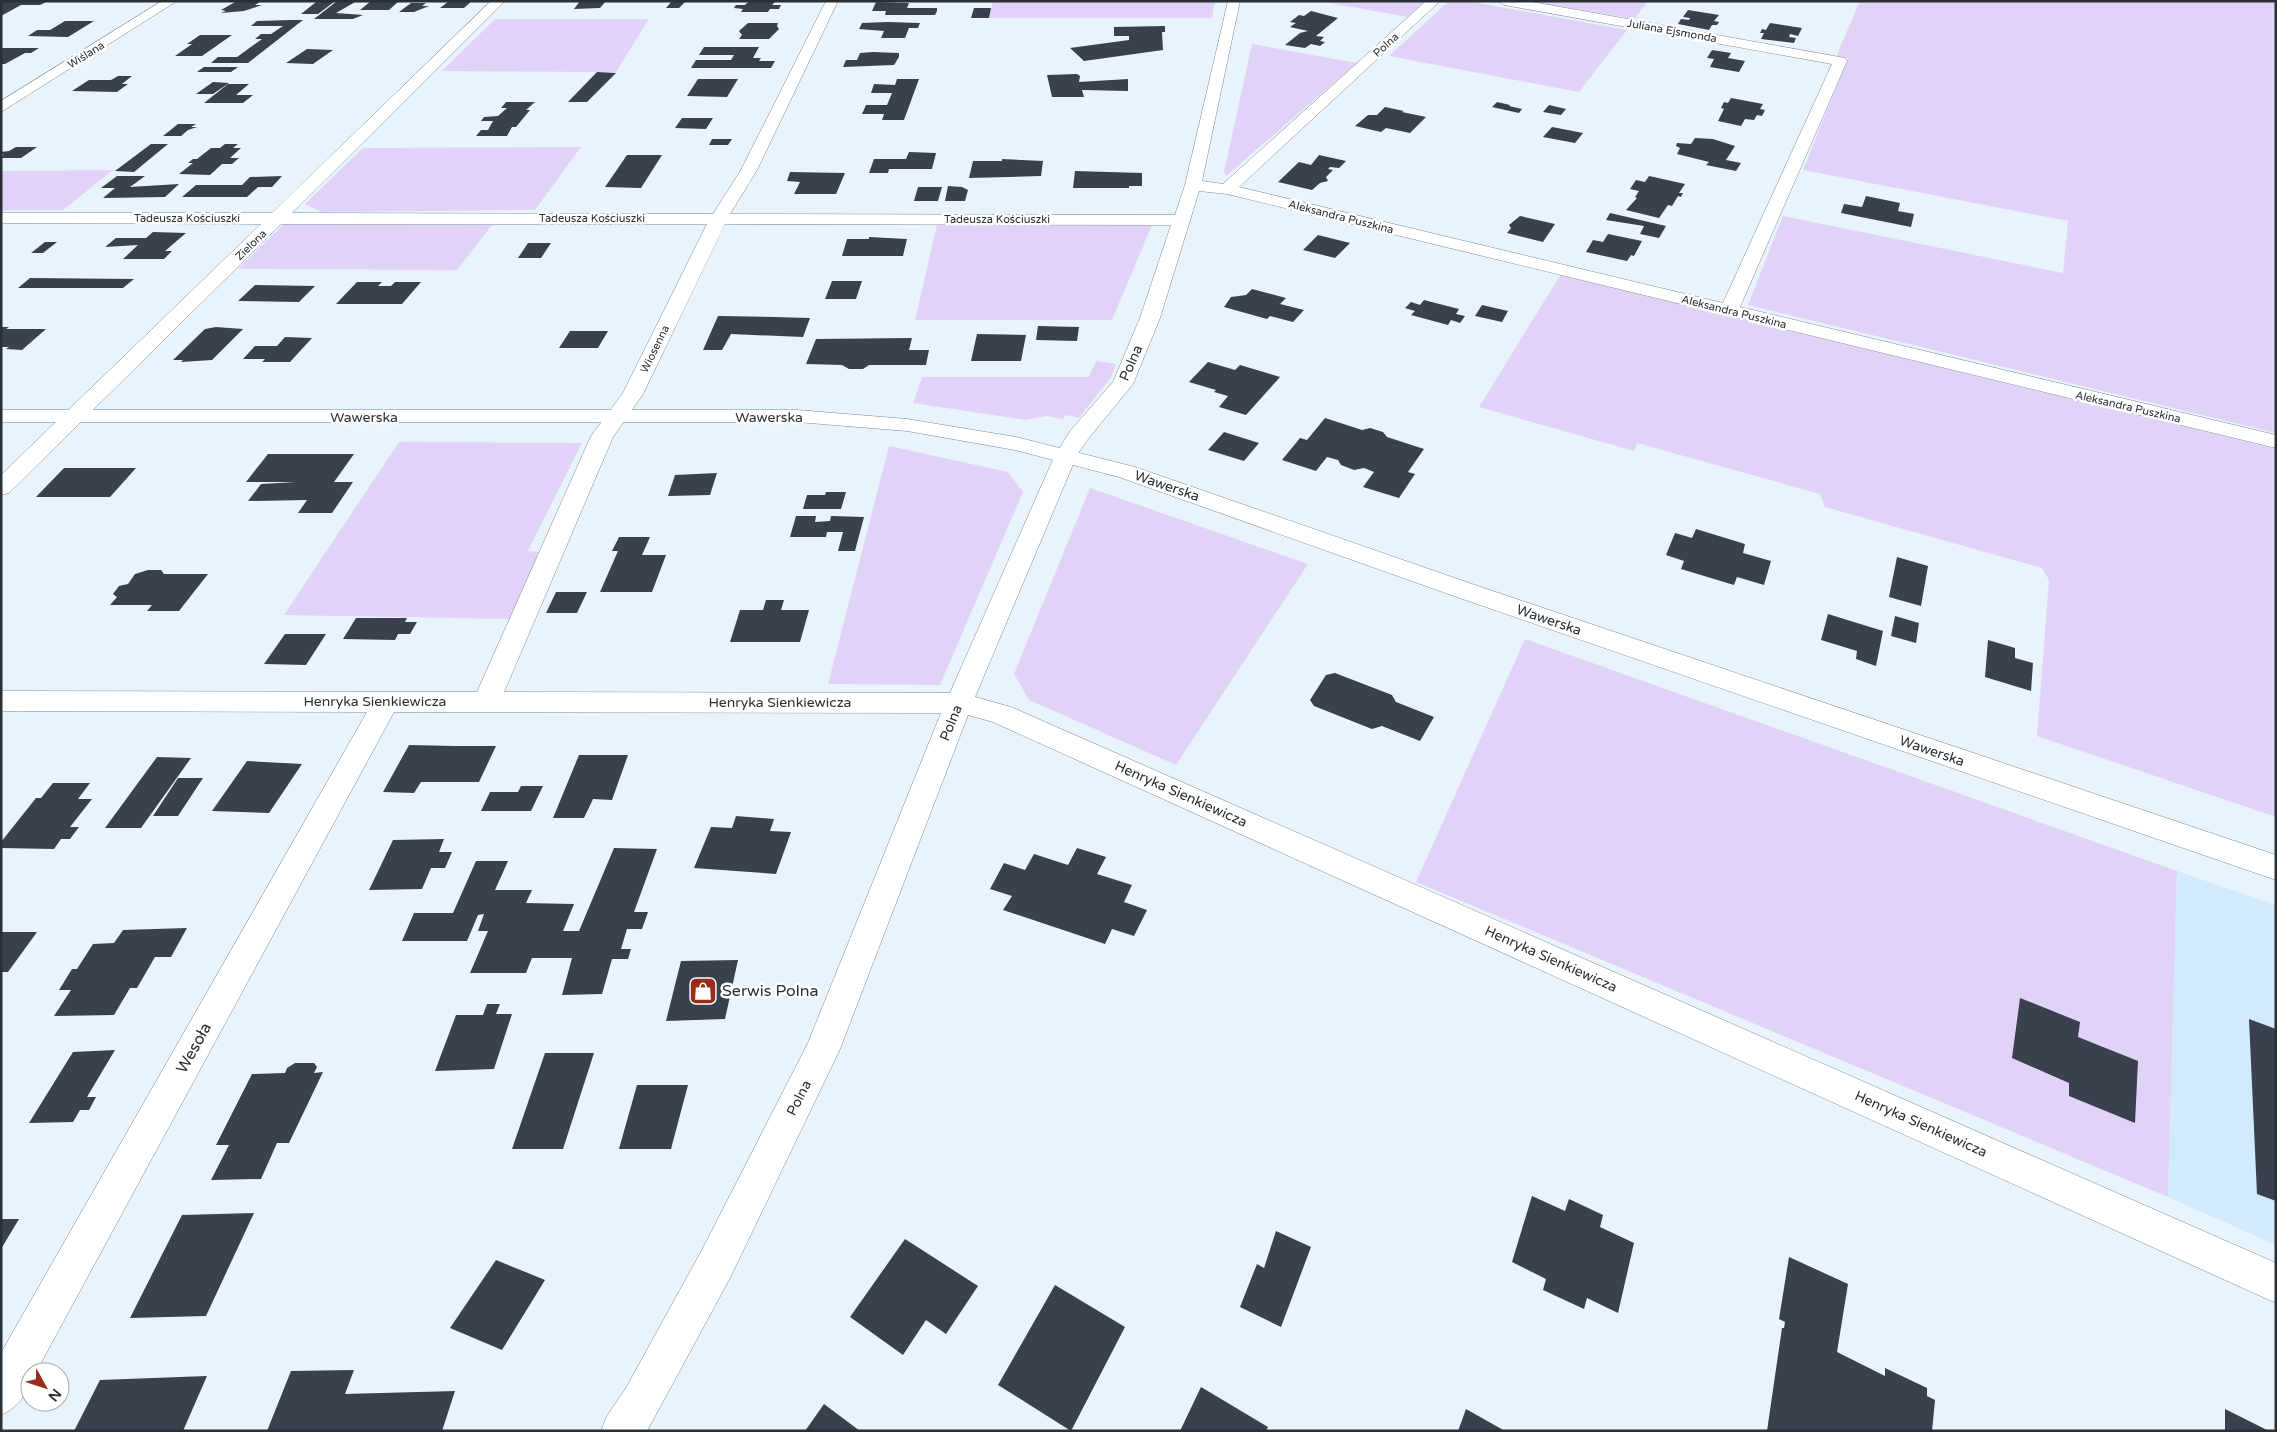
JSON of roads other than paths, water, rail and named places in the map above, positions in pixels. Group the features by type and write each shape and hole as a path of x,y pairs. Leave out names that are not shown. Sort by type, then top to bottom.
{"street":[{"name":"Wiślana","path":"1,108 171,1"},
{"name":"Zielona","path":"1,488 72,417 280,218 499,1"},
{"name":"Wiosenna","path":"487,701 602,436 633,394 718,218 749,170 832,1"},
{"name":"Polna","path":"622,1431 641,1403 716,1264 824,1049 959,703 1066,455 1079,435 1123,384 1150,318 1182,220 1192,185 1234,1"},
{"name":"Polna","path":"1227,189 1434,1"},
{"name":"Juliana Ejsmonda","path":"1504,1 1840,61 1729,311"},
{"name":"Aleksandra Puszkina","path":"1192,185 1227,189 2276,442"},
{"name":"Tadeusza Kościuszki","path":"1,218 1182,220"},
{"name":"Wawerska","path":"1,416 617,418 797,416 908,425 1016,444 1066,455 1127,472 1481,597 2276,868"},
{"name":"Henryka Sienkiewicza","path":"1,701 959,703 1001,714 2276,1283"},
{"name":"Wesoła","path":"1,1394 386,702"}],"place":[{"name":"Serwis Polna","path":"703,991"}]}
